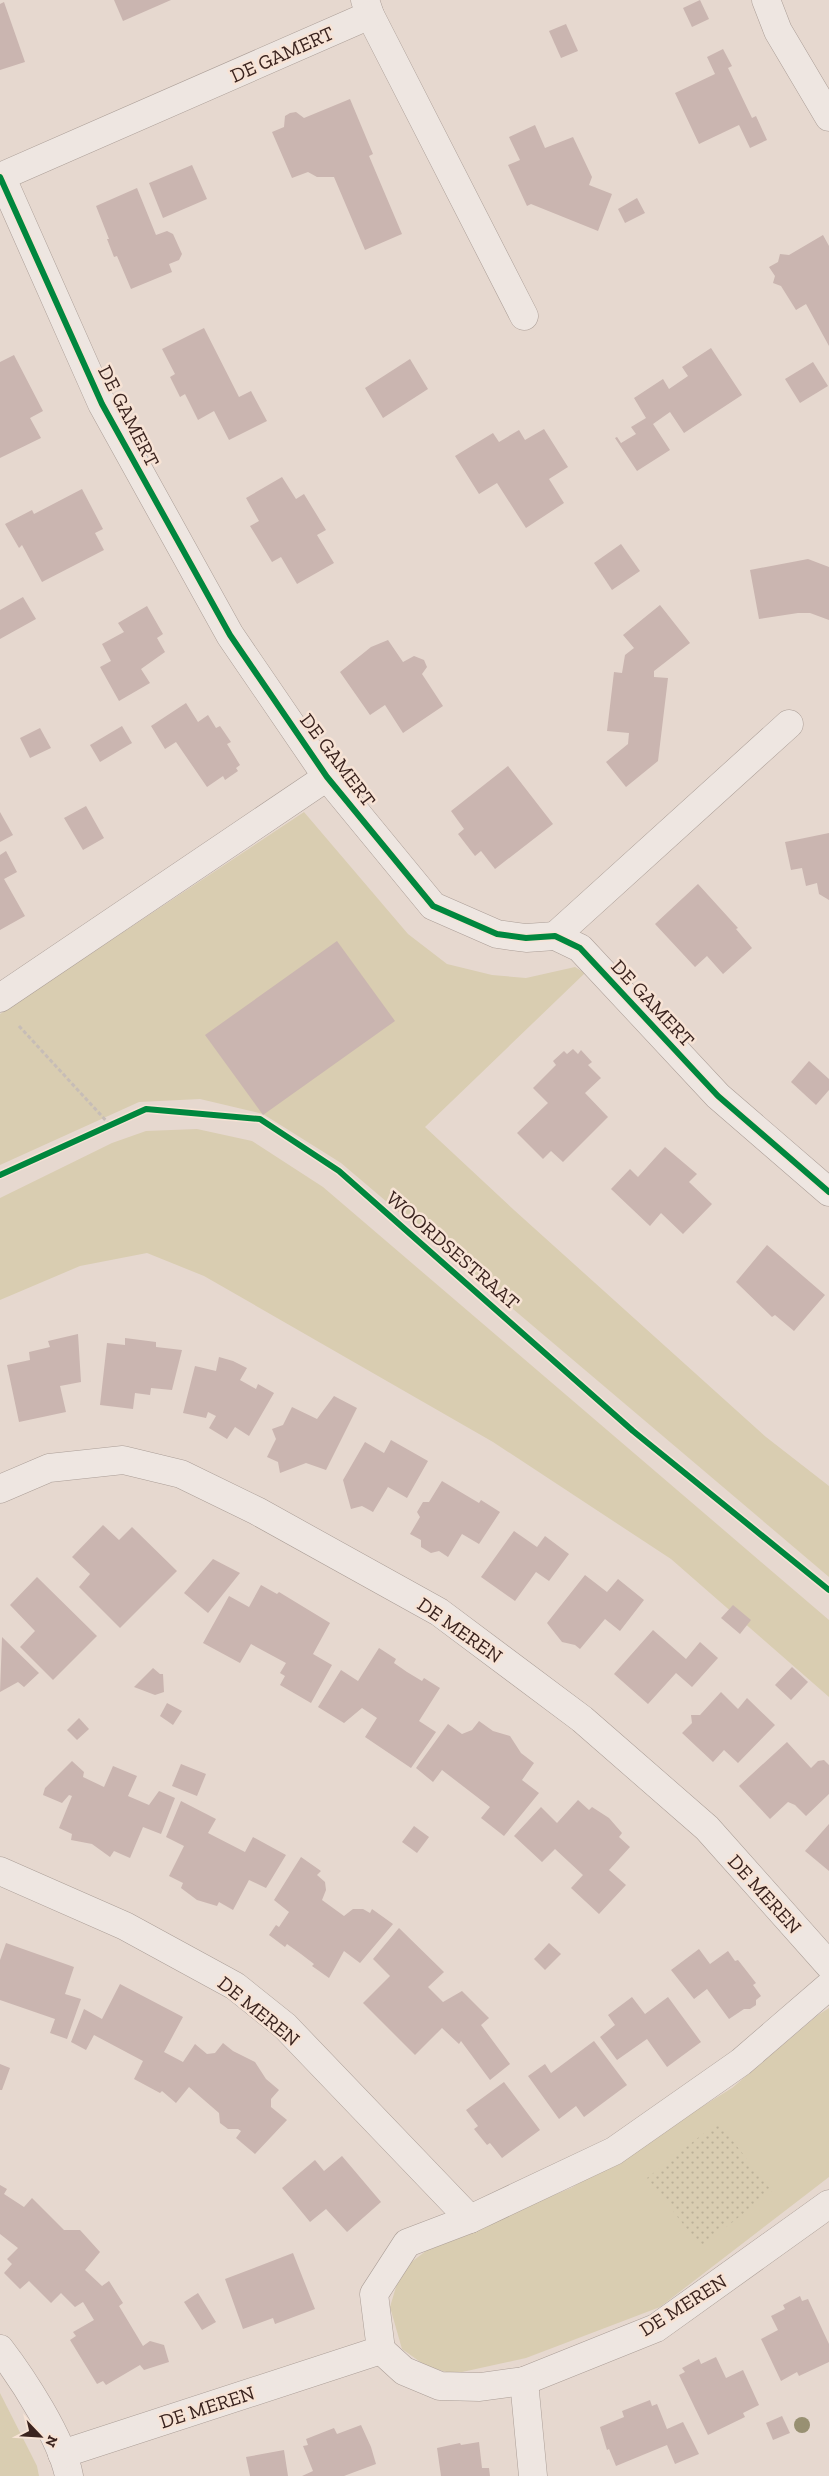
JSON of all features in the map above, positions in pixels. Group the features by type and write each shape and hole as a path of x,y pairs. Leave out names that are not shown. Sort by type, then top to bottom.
{"street":[{"path":"766,0 778,31 829,117"},
{"name":"DE GAMERT","path":"524,316 367,8 1,176 102,404 230,635 327,777 433,906 497,934 526,938 555,936 580,948 718,1096 829,1192"},
{"path":"555,936 789,724"},
{"name":"DE GAMERT","path":"6,1008 327,777"},
{"name":"DE MEREN","path":"2,1491 49,1468 123,1460 181,1474 257,1511 440,1612 582,1718 707,1828 829,1965"},
{"name":"DE MEREN","path":"0,1871 125,1926 235,1986 285,2026 470,2219"},
{"path":"381,2350 374,2294 406,2243 470,2219 614,2151 741,2062 829,1986"},
{"name":"DE MEREN","path":"0,2349 21,2376 65,2465 381,2350 404,2371 440,2386 480,2387 524,2381 656,2328 829,2204"},
{"path":"524,2381 533,2476"}],"path":[{"path":"6,1008 110,1125"},
{"path":"102,1128 119,1121"}],"shaded area":[{"path":"304,812 408,934 447,964 492,975 526,978 575,967 585,973 425,1127 514,1210 766,1437 829,1486 829,1577 341,1163 263,1114 200,1099 139,1102 0,1165 0,1014"},
{"path":"197,1129 252,1141 323,1187 829,1620 829,1697 671,1559 493,1442 204,1276 147,1253 80,1266 0,1300 0,1198 112,1143 146,1131"},
{"path":"829,2008 829,2177 660,2307 526,2358 453,2374 426,2366 402,2349 390,2307 401,2270 435,2244 571,2188 732,2088 818,2015"},
{"path":"718,2122 772,2191 701,2247 647,2178"},
{"path":"0,2393 37,2466 39,2476 0,2476"}],"building":[{"path":"114,0 171,0 123,21"},
{"path":"700,0 709,19 692,27 683,8"},
{"path":"4,2 25,62 0,70 0,4"},
{"path":"566,24 578,51 561,58 549,31"},
{"path":"723,49 732,66 728,68 752,118 756,116 767,140 750,148 739,125 699,144 675,93 715,74 707,57"},
{"path":"350,99 373,154 369,156 402,234 365,250 334,177 317,177 308,172 292,178 272,132 284,127 285,116 290,113 296,112 304,118"},
{"path":"535,125 545,148 573,137 592,177 589,185 612,194 598,231 531,204 527,206 508,165 520,160 509,137"},
{"path":"192,165 207,199 163,218 149,183"},
{"path":"137,188 156,235 167,231 173,234 182,254 179,260 169,264 172,272 131,289 117,256 114,257 96,206"},
{"path":"637,198 645,213 625,223 618,209"},
{"path":"823,235 829,246 829,346 806,304 796,310 781,286 773,283 775,276 769,267 778,262 780,254 789,255"},
{"path":"204,328 239,397 251,391 267,421 229,440 214,411 198,420 185,394 180,397 170,377 175,374 162,349"},
{"path":"711,348 742,395 684,433 670,412 653,424 670,450 637,471 615,438 617,437 621,443 636,434 631,427 646,418 634,398 663,379 669,389 688,376 682,367"},
{"path":"14,355 43,411 30,418 41,438 0,458 0,362"},
{"path":"410,359 428,389 383,418 365,388"},
{"path":"813,362 828,386 800,403 785,379"},
{"path":"544,429 568,467 549,479 564,503 526,528 497,483 479,494 455,456 493,433 499,442 519,430 525,440"},
{"path":"282,477 296,499 304,494 326,530 317,535 334,563 297,584 281,557 272,562 250,526 259,521 246,498"},
{"path":"82,489 103,529 95,533 104,550 42,582 22,545 19,548 5,524 32,510 34,514"},
{"path":"621,544 640,571 612,590 594,563"},
{"path":"808,559 829,567 829,620 810,613 759,619 750,570"},
{"path":"23,597 36,619 0,639 0,610"},
{"path":"660,605 690,643 654,671 654,677 668,678 658,761 626,787 606,762 628,744 629,733 607,731 614,672 622,673 625,655 634,648 623,635"},
{"path":"147,606 163,634 157,638 165,652 141,669 150,683 119,701 100,667 111,661 102,644 124,632 118,623"},
{"path":"388,640 403,662 414,656 424,660 427,667 422,674 443,706 403,733 385,705 370,715 340,672 371,647"},
{"path":"186,703 198,722 208,715 216,728 220,726 231,742 227,744 240,765 236,768 238,771 225,780 223,776 207,787 176,742 165,749 151,726"},
{"path":"122,726 132,743 100,762 90,745"},
{"path":"40,728 51,748 30,758 20,738"},
{"path":"508,766 553,824 495,869 481,851 475,856 458,834 464,829 451,811"},
{"path":"86,806 104,838 83,850 64,818"},
{"path":"0,812 13,835 0,842"},
{"path":"829,833 829,900 819,894 817,883 806,886 802,868 791,870 785,842"},
{"path":"6,851 17,872 4,879 25,916 0,930 0,855"},
{"path":"698,884 738,928 736,929 752,948 723,974 707,956 695,967 655,924"},
{"path":"337,941 395,1021 263,1115 205,1035"},
{"path":"573,1049 578,1054 581,1050 592,1062 588,1065 601,1078 585,1093 608,1117 563,1162 551,1151 543,1159 517,1133 548,1103 533,1088 556,1065 553,1061 564,1051 567,1054"},
{"path":"809,1061 829,1079 829,1090 816,1105 791,1082"},
{"path":"665,1147 697,1174 689,1182 712,1204 683,1234 661,1213 650,1226 611,1189 630,1169 638,1177"},
{"path":"767,1245 825,1295 794,1331 775,1315 772,1317 736,1282"},
{"path":"78,1334 81,1382 60,1386 66,1412 19,1422 7,1365 30,1360 29,1352 50,1347 48,1341"},
{"path":"125,1338 156,1342 156,1347 182,1350 172,1390 151,1388 150,1395 135,1393 133,1409 100,1405 107,1343 125,1345"},
{"path":"219,1357 247,1368 240,1380 256,1389 258,1384 274,1393 249,1436 235,1427 227,1439 209,1428 216,1416 208,1412 206,1418 183,1413 195,1366 216,1371"},
{"path":"334,1396 357,1408 326,1470 306,1463 280,1473 278,1462 267,1457 276,1439 272,1429 283,1425 292,1407 317,1419"},
{"path":"391,1440 428,1461 407,1498 388,1487 373,1512 362,1506 351,1509 343,1480 365,1442 384,1453"},
{"path":"442,1481 479,1503 481,1500 500,1512 479,1544 462,1534 448,1557 439,1551 431,1553 421,1547 421,1540 410,1534 420,1517 417,1512 423,1502 429,1502"},
{"path":"103,1525 119,1540 132,1527 177,1571 120,1628 79,1587 90,1574 72,1557"},
{"path":"514,1531 537,1547 545,1536 569,1554 549,1581 536,1572 515,1601 481,1577"},
{"path":"213,1559 240,1573 208,1613 184,1593"},
{"path":"585,1575 607,1592 618,1579 644,1600 620,1631 605,1619 580,1649 575,1645 562,1642 547,1623"},
{"path":"37,1577 97,1636 53,1680 20,1647 35,1631 10,1605"},
{"path":"261,1585 277,1594 279,1592 330,1623 313,1654 332,1665 311,1703 280,1685 285,1676 280,1673 286,1663 251,1644 240,1663 203,1643 229,1596 249,1607"},
{"path":"733,1605 751,1620 740,1634 721,1618"},
{"path":"653,1630 686,1659 700,1642 718,1658 692,1687 676,1673 648,1704 614,1674"},
{"path":"2,1637 39,1673 24,1687 18,1682 0,1692"},
{"path":"379,1648 396,1659 394,1663 407,1672 422,1681 424,1678 440,1688 419,1721 436,1732 411,1768 365,1737 377,1718 362,1708 344,1723 318,1707 341,1670 358,1681"},
{"path":"792,1667 808,1682 791,1700 775,1685"},
{"path":"153,1668 160,1674 163,1674 164,1692 155,1695 134,1687"},
{"path":"721,1692 738,1709 747,1698 775,1725 738,1763 724,1750 713,1762 682,1733 692,1723 691,1715 700,1715"},
{"path":"167,1703 182,1711 173,1725 160,1716"},
{"path":"79,1718 89,1729 77,1740 67,1730"},
{"path":"479,1721 493,1731 510,1736 521,1753 534,1763 522,1780 539,1793 504,1836 481,1818 490,1807 442,1770 433,1782 416,1768 448,1724 462,1734 472,1730"},
{"path":"787,1742 811,1768 818,1761 824,1760 829,1765 829,1794 806,1816 795,1805 788,1802 770,1819 739,1786"},
{"path":"72,1761 84,1772 83,1777 104,1787 113,1766 137,1776 128,1796 149,1805 159,1791 175,1798 161,1834 143,1827 130,1858 114,1851 110,1857 92,1844 71,1840 72,1834 59,1828 72,1796 69,1795 62,1803 43,1795 45,1788"},
{"path":"181,1764 206,1774 197,1796 172,1786"},
{"path":"578,1800 589,1810 592,1807 609,1818 622,1833 619,1837 630,1847 609,1870 626,1885 599,1914 571,1888 583,1875 555,1849 542,1862 514,1836 541,1807 557,1823"},
{"path":"181,1801 216,1819 208,1833 245,1852 253,1837 286,1855 266,1888 249,1880 233,1910 219,1902 217,1906 197,1900 181,1888 183,1883 169,1876 184,1846 166,1837"},
{"path":"829,1824 829,1871 805,1851"},
{"path":"414,1826 429,1837 417,1853 402,1842"},
{"path":"301,1857 321,1871 317,1875 325,1882 326,1890 322,1900 344,1916 353,1909 363,1909 370,1913 372,1909 393,1924 360,1963 344,1951 329,1978 312,1966 314,1964 301,1954 287,1944 285,1947 269,1935 276,1925 279,1927 289,1912 274,1900"},
{"path":"399,1928 444,1972 428,1987 443,2002 462,1991 489,2018 481,2025 510,2064 490,2080 461,2041 459,2044 442,2028 415,2055 363,2003 390,1976 373,1959"},
{"path":"6,1943 74,1967 65,1994 81,1999 67,2039 50,2033 55,2019 0,2000 0,1960"},
{"path":"549,1943 561,1954 545,1970 534,1959"},
{"path":"699,1949 710,1964 728,1951 735,1961 738,1960 756,1983 753,1985 761,1996 756,2000 756,2005 750,2009 744,2009 729,2019 707,1989 694,1999 671,1970"},
{"path":"120,1984 183,2017 164,2052 183,2062 195,2044 207,2054 215,2053 223,2043 233,2051 255,2062 266,2079 279,2090 271,2099 271,2107 287,2120 255,2154 236,2138 241,2131 238,2129 228,2129 220,2123 219,2113 189,2087 176,2103 162,2091 160,2093 134,2079 143,2061 94,2035 86,2050 71,2042 84,2009 102,2019"},
{"path":"632,1997 645,2014 668,1997 701,2042 667,2067 647,2039 617,2060 600,2037 615,2025 608,2015"},
{"path":"594,2041 627,2085 584,2117 576,2106 559,2119 528,2076 545,2064 551,2073"},
{"path":"0,2064 10,2068 2,2090 0,2090"},
{"path":"504,2082 540,2130 502,2158 490,2143 487,2145 474,2129 478,2126 466,2110"},
{"path":"342,2156 381,2202 347,2232 326,2209 310,2222 282,2188 315,2160 324,2171"},
{"path":"0,2185 7,2189 4,2194 24,2207 32,2198 64,2230 80,2230 100,2252 85,2270 102,2286 109,2281 123,2303 119,2306 143,2346 150,2341 164,2345 169,2362 144,2370 140,2365 106,2385 103,2381 97,2384 70,2340 76,2336 73,2332 94,2320 83,2302 75,2307 61,2293 51,2303 29,2281 20,2289 4,2273 12,2264 7,2259 18,2248 0,2234"},
{"path":"293,2253 315,2309 275,2324 273,2318 243,2329 225,2279"},
{"path":"198,2293 216,2322 202,2330 184,2302"},
{"path":"800,2296 802,2301 808,2299 829,2344 829,2362 799,2376 797,2372 781,2381 761,2339 778,2330 771,2316 785,2309 783,2305"},
{"path":"716,2357 726,2378 743,2370 759,2405 743,2413 745,2417 708,2435 679,2375 685,2372 682,2368 699,2359 701,2364"},
{"path":"650,2400 652,2406 657,2404 667,2429 683,2422 699,2454 675,2464 667,2445 616,2466 609,2449 607,2450 600,2427 624,2417 622,2411"},
{"path":"782,2416 790,2433 773,2440 766,2423"},
{"path":"361,2425 376,2464 344,2476 302,2476 313,2471 303,2446 308,2445 306,2439 334,2428 337,2434"},
{"path":"479,2442 482,2468 489,2468 490,2476 441,2476 437,2448 460,2443 461,2445"},
{"path":"284,2450 288,2476 250,2476 246,2457"}],"cycle path":[{"path":"0,177 102,404 230,635 327,777 433,906 497,934 526,938 555,936 580,948 718,1096 829,1192"},
{"name":"WOORDSESTRAAT","path":"0,1175 146,1109 260,1119 339,1171 633,1431 829,1590"}]}
